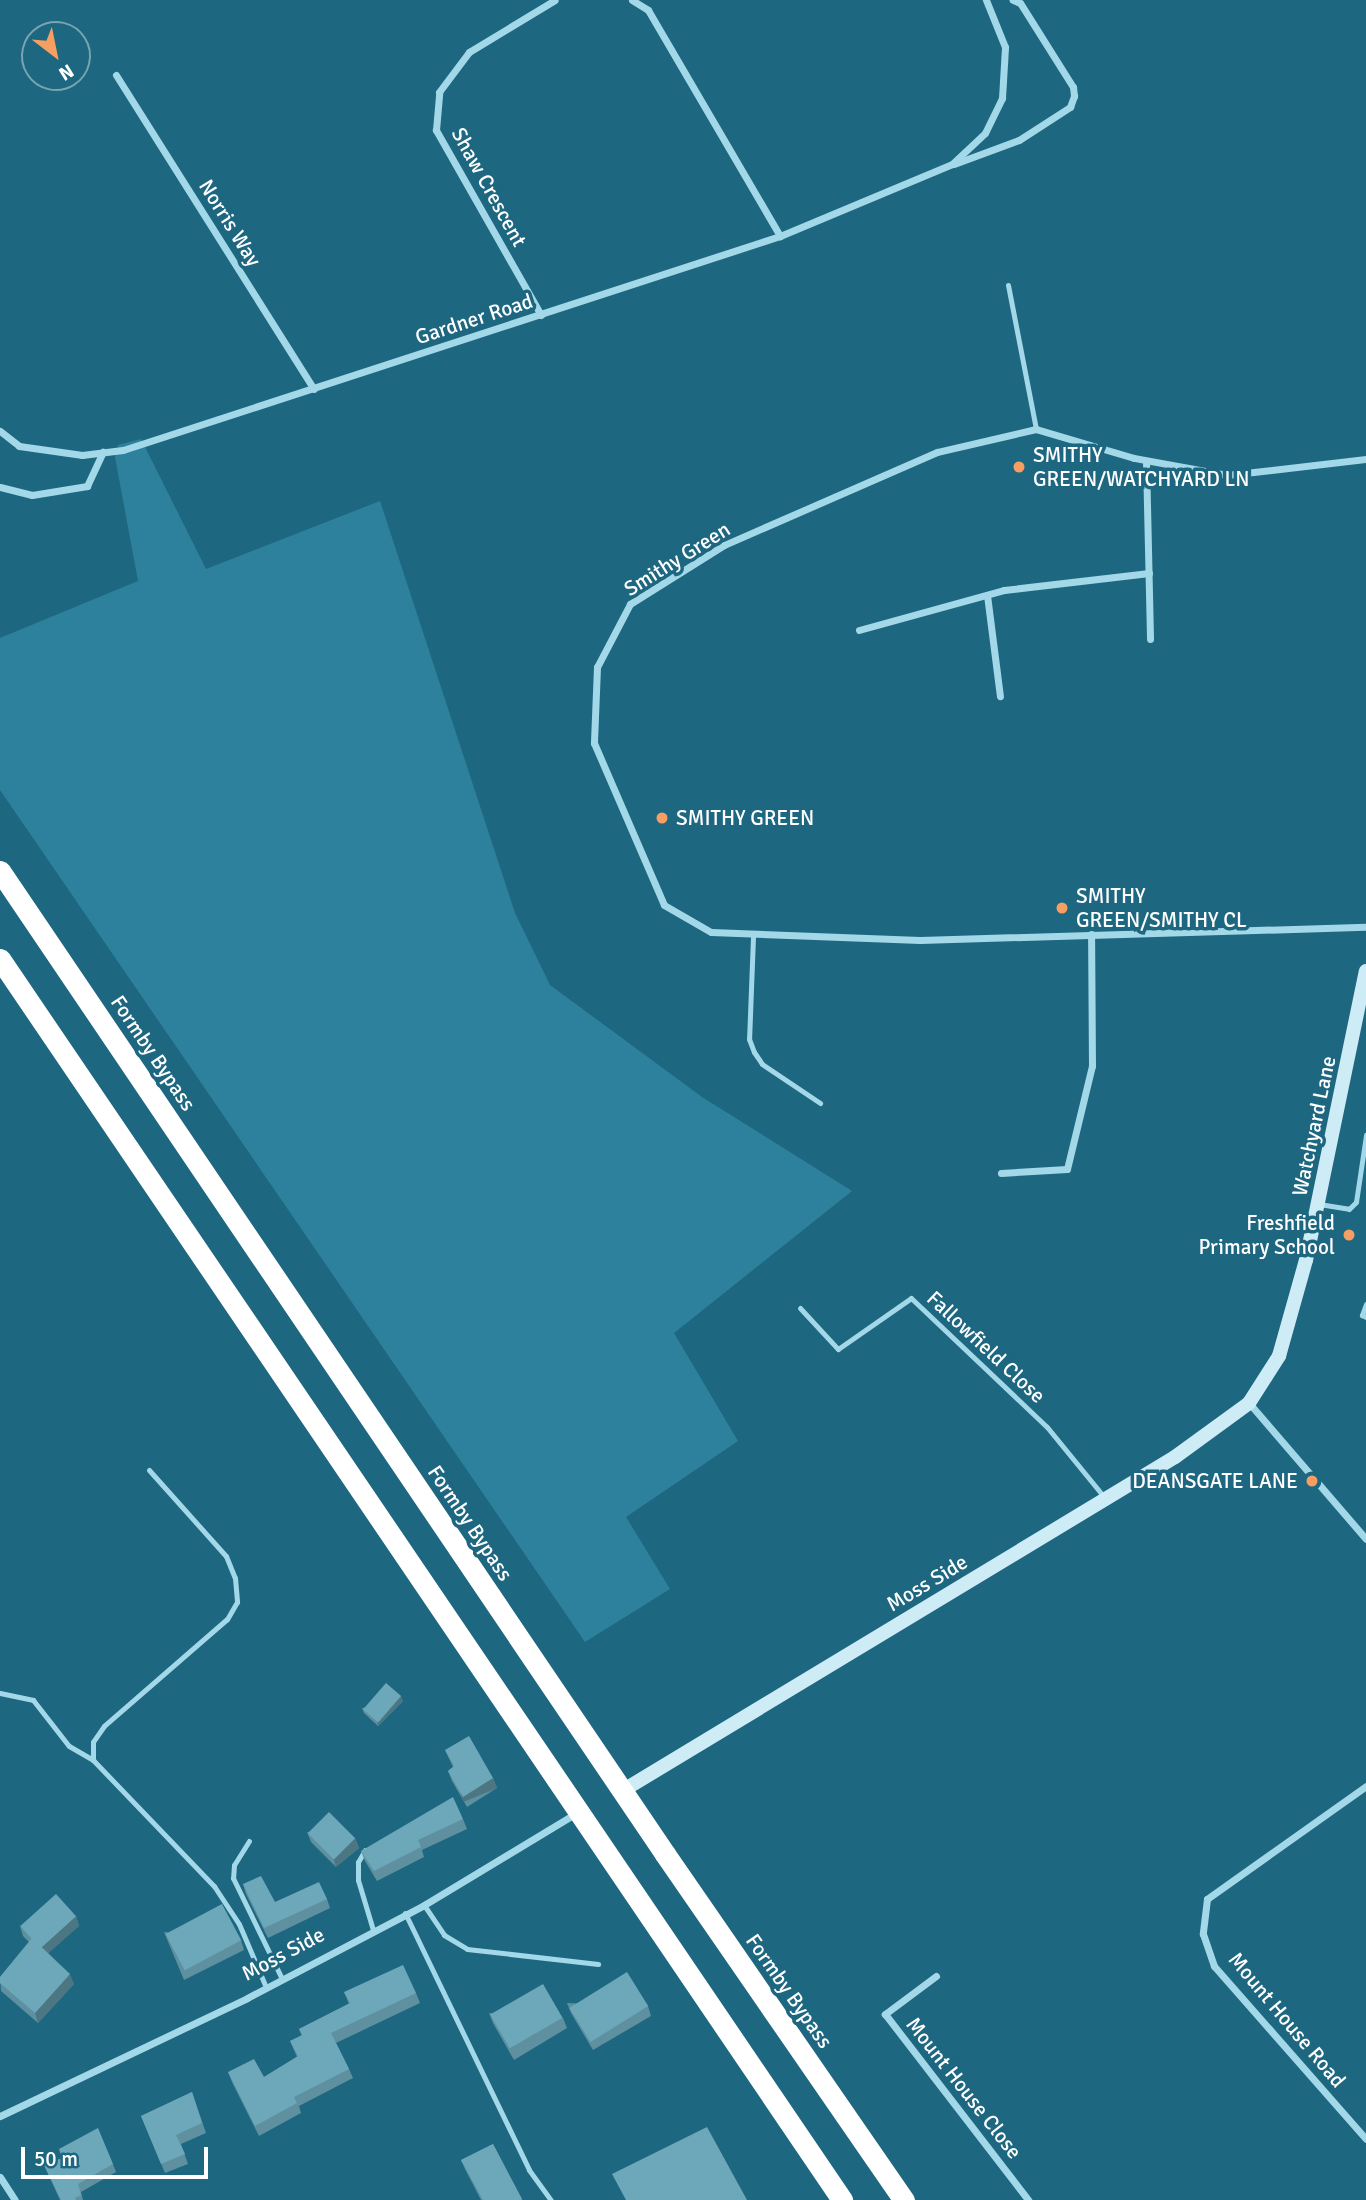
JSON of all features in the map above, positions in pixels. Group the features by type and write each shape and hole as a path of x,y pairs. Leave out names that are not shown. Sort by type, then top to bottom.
{"highway":[{"name":"Formby Bypass","path":"0,871 622,1791 904,2200"},
{"path":"0,959 842,2200"}],"street":[{"name":"Shaw Crescent","path":"541,315 436,130 439,92 469,52 555,0"},
{"path":"632,0 648,10 780,236"},
{"name":"Gardner Road","path":"952,164 985,133 1002,98 1005,47 986,0"},
{"name":"Gardner Road","path":"0,431 19,446 82,455 103,452 314,389 780,236 952,164 1019,140 1070,107 1074,96 1073,87 1020,2 1013,0"},
{"name":"Norris Way","path":"116,75 314,389"},
{"name":"Smithy Green","path":"1366,459 1227,475 1146,461 1036,429 937,452 724,545 630,604 597,667 594,743 664,905 711,932 753,937 920,940 1366,927"},
{"path":"0,487 32,495 87,486 103,452"},
{"path":"1146,461 1150,639"},
{"path":"859,630 987,595 1149,573"},
{"path":"987,595 1000,696"},
{"path":"1001,1173 1067,1169 1092,1066 1091,934"},
{"name":"Watchyard Lane","path":"1249,1403 1279,1356 1319,1205 1366,971"},
{"path":"1249,1403 1366,1539"},
{"name":"Moss Side","path":"622,1791 1223,1427 1249,1403"},
{"name":"Mount House Road","path":"1366,1786 1207,1899 1203,1934 1214,1966 1366,2139"},
{"name":"Moss Side","path":"0,2116 424,1905 577,1813"},
{"name":"Mount House Close","path":"936,1976 885,2014 1028,2200"},
{"path":"0,2177 15,2200"}],"lane":[{"path":"1008,285 1036,429"},
{"path":"753,937 749,1039 754,1052 762,1064 820,1103"},
{"path":"1319,1205 1349,1209 1356,1202 1366,1135"},
{"name":"Fallowfield Close","path":"800,1308 838,1349 911,1298 1047,1427 1105,1499"},
{"path":"1366,1304 1362,1315 1366,1317"},
{"path":"93,1760 93,1742 104,1726 227,1619 237,1602 235,1578 226,1556 149,1470"},
{"path":"0,1693 33,1700 69,1746 93,1760 215,1886 239,1924 265,1985"},
{"path":"249,1841 234,1865 233,1878 281,1977"},
{"path":"372,1846 362,1854 357,1868 373,1930"},
{"path":"424,1905 444,1934 467,1949 598,1964"},
{"path":"405,1913 529,2169 551,2200"}],"shaded area":[{"path":"141,439 206,569 380,501 515,913 550,985 702,1097 852,1191 674,1333 738,1441 626,1517 670,1589 585,1642 0,790 0,638 138,581 115,457 118,445"}],"building":[{"path":"386,1683 401,1696 378,1723 363,1709"},
{"path":"469,1736 493,1778 463,1797 448,1771 454,1766 445,1750"},
{"path":"453,1797 463,1819 418,1840 421,1847 374,1871 361,1851"},
{"path":"329,1812 355,1838 334,1859 308,1833"},
{"path":"261,1876 275,1902 319,1882 327,1899 264,1928 243,1884"},
{"path":"56,1894 76,1916 40,1948 20,1926"},
{"path":"222,1904 241,1940 185,1970 165,1934"},
{"path":"32,1938 70,1974 35,2013 0,1983 0,1977"},
{"path":"403,1965 416,1993 331,2033 349,2069 294,2097 297,2103 255,2126 228,2072 254,2059 264,2077 298,2056 290,2041 302,2035 299,2029 350,2003 344,1992"},
{"path":"627,1972 648,2006 591,2042 569,2008"},
{"path":"543,1984 562,2018 510,2048 490,2014"},
{"path":"192,2092 202,2123 176,2135 185,2154 161,2164 141,2116"},
{"path":"707,2127 747,2200 626,2200 612,2174"},
{"path":"98,2128 113,2164 78,2184 81,2195 75,2198 76,2200 61,2200 44,2165 62,2158 59,2149"},
{"path":"493,2144 521,2200 483,2200 461,2160"}],"place":[{"name":"SMITHY GREEN/WATCHYARD LN","path":"1019,467"},
{"name":"SMITHY GREEN","path":"662,818"},
{"name":"SMITHY GREEN/SMITHY CL","path":"1062,908"},
{"name":"Freshfield Primary School","path":"1349,1235"},
{"name":"DEANSGATE LANE","path":"1312,1481"}]}
